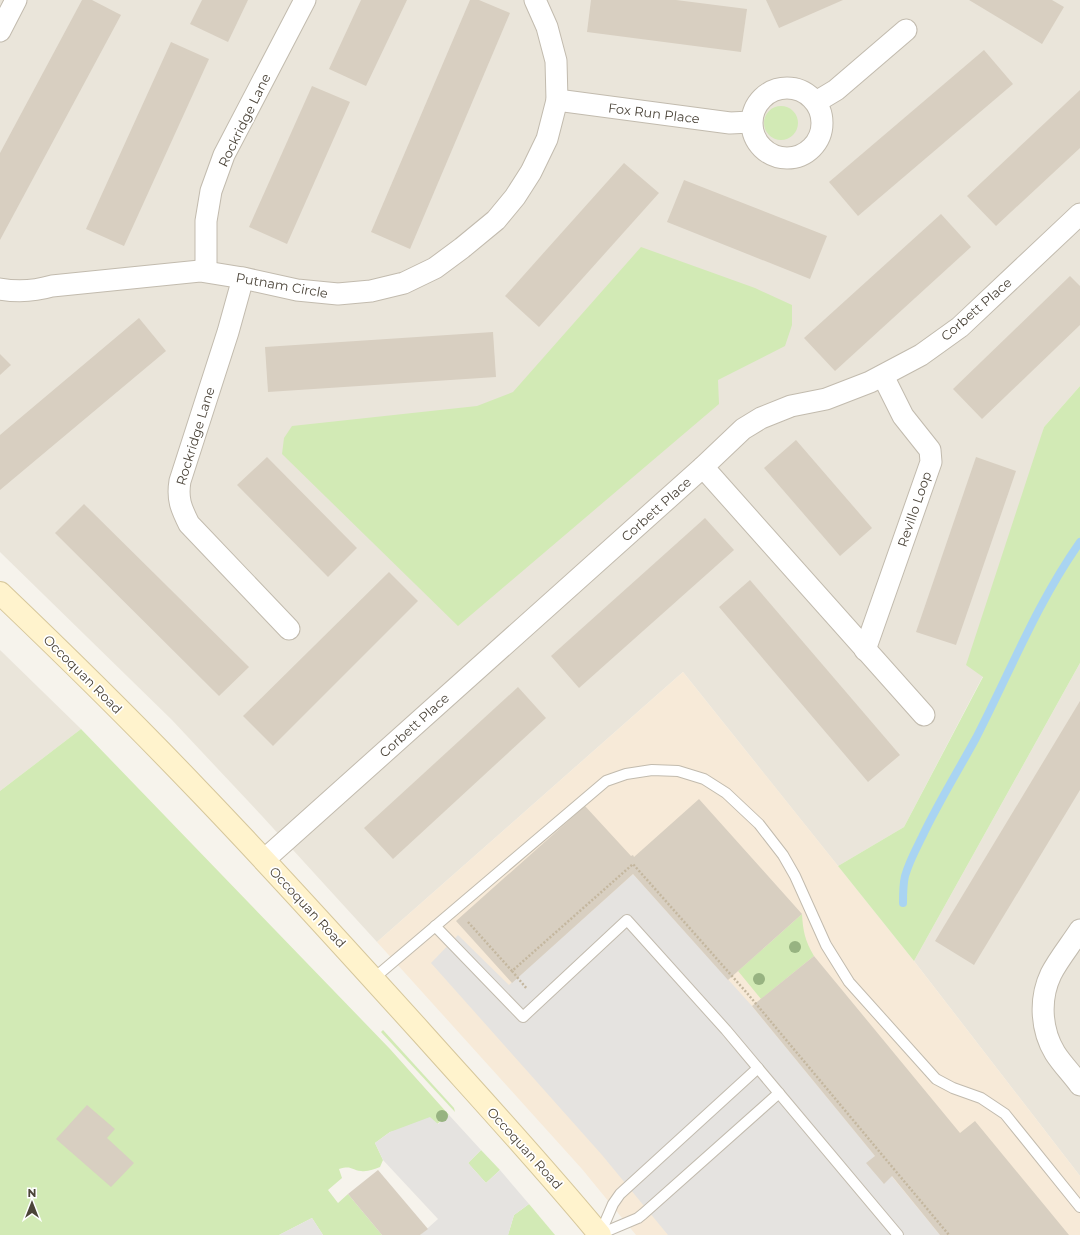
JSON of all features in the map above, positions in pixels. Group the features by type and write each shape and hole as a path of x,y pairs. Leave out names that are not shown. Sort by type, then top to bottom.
{"main road":[{"name":"Occoquan Road","path":"0,593 78,668 197,789 264,860 561,1188 600,1235"}],"street":[{"path":"0,31 16,0"},
{"name":"Rockridge Lane","path":"206,271 206,221 211,191 224,155 306,0"},
{"name":"Putnam Circle","path":"0,289 14,291 28,290 52,286 206,271 298,290 338,294 371,291 404,283 435,268 496,220 515,197 531,172 547,139 557,100 556,61 548,27 535,0"},
{"path":"816,102 836,90 906,30"},
{"path":"784,88 796,89 807,94 816,102 822,117 822,129 818,142 810,151 795,158 782,159 769,154 759,146 753,134 752,122 754,111 760,100 772,91 784,88"},
{"name":"Fox Run Place","path":"557,100 730,123 752,122"},
{"name":"Corbett Place","path":"264,860 703,467 743,429 761,418 791,406 826,399 870,382 921,355 960,327 1080,214"},
{"name":"Rockridge Lane","path":"243,278 228,332 180,481 179,497 181,508 189,524 289,629"},
{"name":"Revillo Loop","path":"865,650 931,462 930,450 903,416 882,376"},
{"path":"703,467 924,716"},
{"path":"1080,930 1051,974 1044,994 1043,1016 1048,1038 1056,1054 1080,1085"}],"lane":[{"path":"373,979 606,781 626,774 652,770 678,771 704,779 726,793 759,824 783,855 795,876 826,945 849,982 936,1079 953,1088 981,1098 1005,1114 1080,1207"},
{"path":"435,926 524,1017 627,920 726,1030 898,1235"},
{"path":"600,1235 613,1204 620,1194 758,1068"},
{"path":"600,1235 638,1218 779,1093"}],"path":[{"path":"512,972 538,1003"}],"shaded area":[{"path":"0,0 1080,0 1080,386 1044,427 983,676 904,827 838,866 683,672 377,942 172,720 0,552"},
{"path":"0,650 81,729 0,791"},
{"path":"1080,663 1080,1176 914,961"},
{"path":"683,672 914,961 1080,1176 1080,1235 636,1235 582,1169 377,942"},
{"path":"633,874 752,1006 940,1235 668,1235 602,1155 431,963 458,935 509,985"},
{"path":"449,1115 481,1150 468,1163 486,1183 500,1170 529,1204 514,1215 508,1235 420,1235 438,1219 383,1160 375,1143 390,1132 430,1117 438,1124"},
{"path":"312,1218 323,1235 279,1235"}],"green space":[{"path":"781,106 793,111 798,123 793,135 781,140 769,135 764,123 769,111"},
{"path":"641,247 755,288 792,305 792,325 785,346 718,380 719,404 458,626 282,454 284,438 292,426 477,406 513,392"},
{"path":"1080,386 1080,663 914,961 838,866 904,827 983,677 966,665 1044,427"},
{"path":"81,729 390,1049 449,1115 437,1124 390,1132 375,1143 383,1160 380,1167 366,1171 349,1168 339,1169 342,1178 328,1190 338,1203 348,1194 382,1235 323,1235 312,1218 279,1235 0,1235 0,791"},
{"path":"802,914 805,936 808,946 814,956 761,999 738,971"},
{"path":"383,1030 454,1108 455,1112 381,1032"},
{"path":"481,1150 500,1170 486,1183 468,1163"},
{"path":"529,1204 555,1235 508,1235 514,1215"}],"building":[{"path":"82,0 92,0 121,15 0,240 0,153"},
{"path":"202,0 248,0 228,42 190,24"},
{"path":"361,0 407,0 366,86 329,69"},
{"path":"470,0 479,0 510,13 410,249 371,232"},
{"path":"591,0 676,0 747,9 741,52 587,32"},
{"path":"766,0 843,0 779,28"},
{"path":"969,0 1052,0 1064,7 1042,44"},
{"path":"171,42 209,59 124,246 86,229"},
{"path":"984,50 1013,84 858,216 829,182"},
{"path":"312,86 350,102 287,244 249,227"},
{"path":"1080,90 1080,148 996,226 967,196"},
{"path":"624,163 659,193 539,327 505,296"},
{"path":"684,180 827,236 810,279 667,222"},
{"path":"941,214 971,247 835,371 804,338"},
{"path":"1070,276 1080,286 1080,325 982,419 953,389"},
{"path":"139,318 166,351 0,490 0,435"},
{"path":"493,332 496,377 268,392 265,347"},
{"path":"0,354 11,365 0,375"},
{"path":"796,440 872,528 840,556 764,468"},
{"path":"267,457 357,548 328,577 237,485"},
{"path":"976,457 1016,471 956,645 916,632"},
{"path":"84,504 249,667 219,696 55,533"},
{"path":"705,518 734,550 579,688 551,656"},
{"path":"389,572 418,601 273,746 243,716"},
{"path":"750,580 900,755 868,782 719,607"},
{"path":"518,687 546,718 393,859 364,828"},
{"path":"1080,701 1080,790 974,965 935,941"},
{"path":"699,799 802,914 728,980 633,874 512,983 456,921 585,806 631,856 633,855 634,857"},
{"path":"814,956 960,1133 975,1121 1069,1235 940,1235 892,1176 884,1184 866,1163 875,1156 752,1006"},
{"path":"87,1105 115,1129 107,1138 134,1163 111,1187 56,1139"},
{"path":"378,1170 428,1229 420,1235 382,1235 348,1194"}],"waterway":[{"path":"903,903 903,886 905,876 915,851 976,738 1037,613 1050,589 1080,542"}]}
